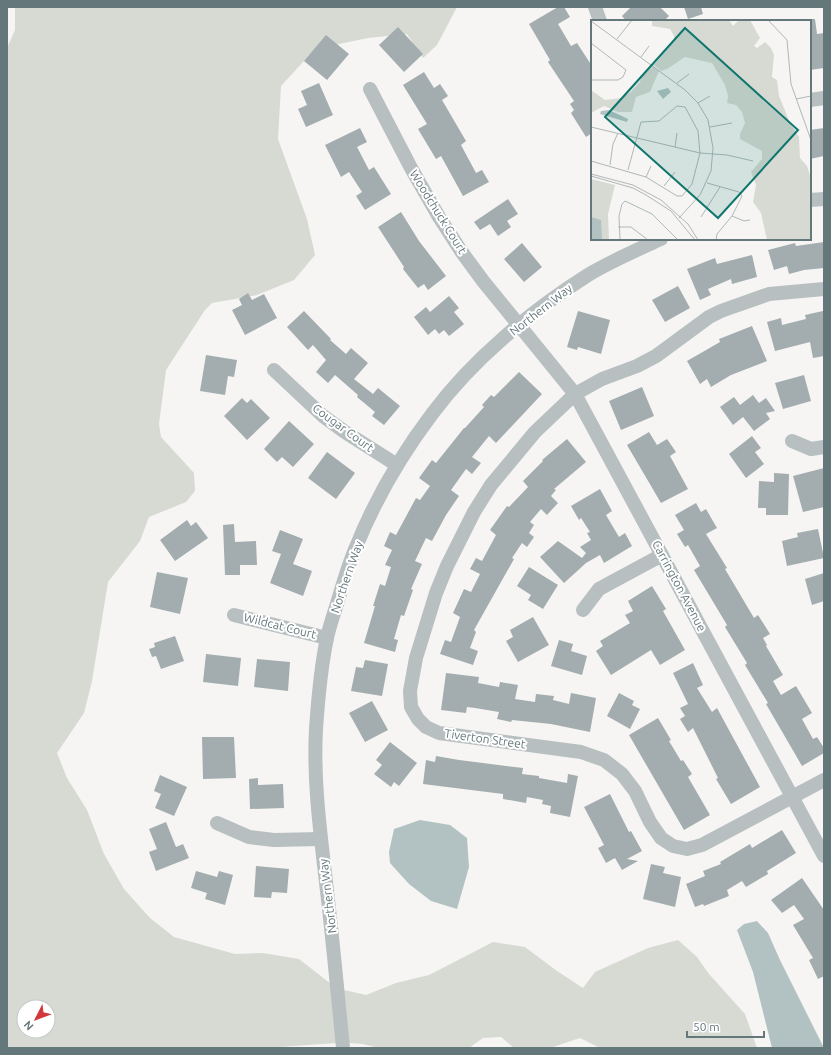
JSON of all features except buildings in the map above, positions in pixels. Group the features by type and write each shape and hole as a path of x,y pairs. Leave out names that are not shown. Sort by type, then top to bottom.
{"street":[{"path":"595,7 600,20"},
{"name":"Woodchuck Court","path":"370,89 411,168 439,217 483,281 519,326"},
{"path":"811,100 824,98"},
{"path":"811,200 824,198"},
{"name":"Northern Way","path":"343,1045 321,839 316,769 316,728 327,638 355,550 372,510 398,465 432,414 456,386 487,354 556,296 622,256 659,240"},
{"name":"Tiverton Street","path":"824,289 769,294 721,311 709,317 656,356 637,366 602,379 575,394 535,432 491,485 474,512 447,566 436,592 416,658 410,691 411,707 418,719 426,727 439,733 581,752 604,760 622,774 635,791 650,822 661,838 673,846 687,848 702,845 824,780"},
{"name":"Carrington Avenue","path":"519,326 575,394 824,856"},
{"name":"Cougar Court","path":"274,370 323,416 345,432 398,465"},
{"path":"792,440 811,449 824,447"},
{"path":"583,610 599,589 662,555"},
{"name":"Wildcat Court","path":"234,615 327,638"},
{"path":"217,823 250,837 274,840 321,839"}],"shaded area":[{"path":"15,7 457,7 437,45 423,58 407,34 368,38 315,49 281,86 278,139 307,219 315,255 294,280 257,295 212,303 205,310 166,370 159,424 161,437 194,473 195,491 186,502 149,517 140,541 108,582 92,681 84,713 57,753 67,778 87,810 104,854 124,889 150,918 174,937 235,954 263,953 299,959 331,984 337,1043 265,1048 7,1048 7,48 15,30"},
{"path":"420,820 450,825 467,838 469,867 457,909 431,901 409,884 390,863 389,852 394,829"},
{"path":"757,921 768,933 824,1048 772,1048 753,972 737,930 744,924"},
{"path":"678,940 697,957 709,974 745,1014 757,1048 600,1048 580,1038 550,1048 514,1048 501,1037 483,1038 469,1048 379,1048 363,1044 349,1043 344,990 366,995 396,983 429,975 493,942 525,947 583,988 595,972 648,948"}]}
